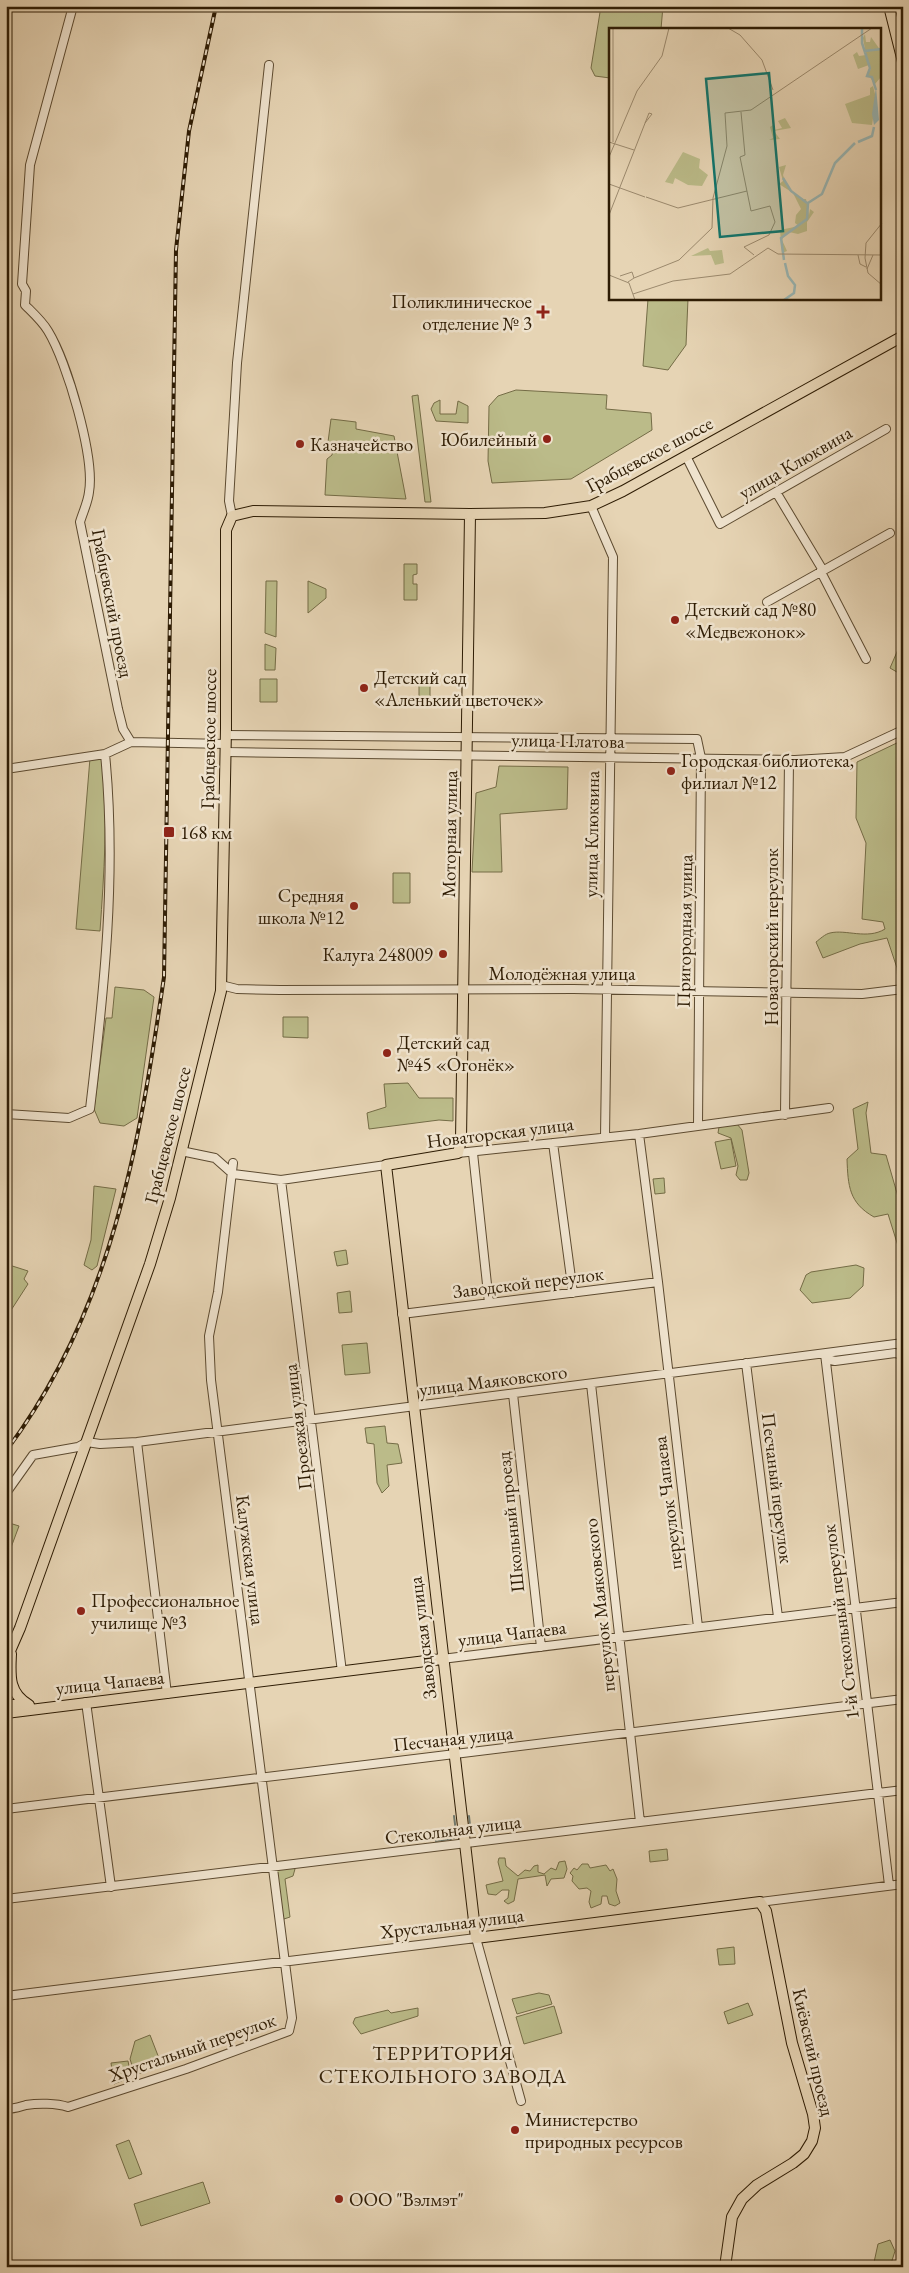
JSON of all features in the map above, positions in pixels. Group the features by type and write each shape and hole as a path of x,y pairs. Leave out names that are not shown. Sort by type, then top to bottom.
{"main road":[{"path":"889,6 903,62"},
{"name":"Грабцевское шоссе","path":"9,1653 150,1264 181,1151 221,985 226,744 226,530 232,516 253,511 470,514 545,513 591,506 686,456 903,336"},
{"name":"Моторная улица","path":"458,1153 462,1124 465,989 470,514"},
{"name":"Новаторская улица","path":"386,1165 458,1153"},
{"name":"Заводская улица","path":"386,1165 412,1406 476,1938"},
{"path":"9,1653 12,1689 22,1701 29,1705"},
{"name":"улица Чапаева","path":"6,1713 442,1659"},
{"path":"6,1705 60,1705"},
{"name":"Хрустальная улица","path":"476,1938 760,1902"},
{"name":"Киёвский проезд","path":"725,2267 732,2217 742,2199 757,2185 804,2154 812,2141 815,2128 813,2114 794,2052 766,1911 760,1902"}],"street":[{"name":"Грабцевский проезд","path":"73,6 30,165 22,284 26,291 25,305 47,329 61,356 76,403 90,468 90,492 80,522 118,709 123,729 132,742"},
{"path":"232,516 228,501 237,363 269,66"},
{"name":"улица Клюквина","path":"686,456 720,524 886,429"},
{"path":"776,492 821,567 821,572 866,659"},
{"name":"улица Клюквина","path":"591,506 613,557 609,738 605,1137"},
{"path":"767,602 890,533"},
{"name":"улица Платова","path":"226,744 467,755 789,760 845,758 903,730"},
{"name":"улица Платова","path":"226,744 468,738 697,739"},
{"name":"Пригородная улица","path":"697,739 702,758 698,1125"},
{"path":"6,769 106,754 132,742 226,744"},
{"path":"6,1114 69,1118 90,1109 102,1012 111,868 110,801 106,754"},
{"name":"Новаторский переулок","path":"785,1115 789,760"},
{"name":"Молодёжная улица","path":"221,985 236,989 280,990 465,989 862,994 903,989"},
{"name":"Новаторская улица","path":"458,1153 473,1153 639,1134 829,1108"},
{"path":"639,1134 669,1375"},
{"path":"553,1143 573,1293"},
{"path":"181,1151 215,1158 233,1174"},
{"path":"473,1153 489,1303"},
{"name":"Калужская улица","path":"233,1163 218,1292 209,1336 211,1380 284,1962"},
{"name":"Новаторская улица","path":"233,1174 281,1180 386,1165"},
{"name":"Проезжая улица","path":"281,1180 342,1672"},
{"name":"Заводской переулок","path":"402,1314 658,1282"},
{"name":"улица Маяковского","path":"87,1442 100,1444 137,1442 669,1375 746,1363 826,1356 903,1343"},
{"path":"826,1356 835,1361 895,1354 902,1355 903,1362"},
{"name":"1-й Стекольный переулок","path":"826,1356 854,1608 890,1886"},
{"name":"Песчаный переулок","path":"746,1363 778,1616"},
{"name":"переулок Чапаева","path":"669,1375 698,1627"},
{"name":"переулок Маяковского","path":"591,1384 640,1822"},
{"name":"Школьный проезд","path":"513,1394 541,1647"},
{"path":"6,1494 33,1455 78,1447 87,1442"},
{"path":"137,1442 168,1694"},
{"path":"902,1602 903,1584"},
{"name":"улица Чапаева","path":"442,1659 902,1602"},
{"name":"Песчаная улица","path":"6,1809 98,1796 903,1699"},
{"path":"86,1702 111,1887"},
{"name":"Стекольная улица","path":"6,1899 903,1790"},
{"name":"Хрустальная улица","path":"760,1902 903,1884"},
{"name":"Хрустальная улица","path":"6,1996 476,1938"},
{"name":"Заводская улица","path":"476,1938 521,2101"},
{"name":"Хрустальный переулок","path":"6,2109 15,2109 27,2105 60,2105 68,2107 289,2031 292,2018 284,1962"}],"green space":[{"path":"601,6 663,6 661,28 609,28 609,78 595,76 591,68"},
{"path":"648,300 688,300 686,345 668,370 643,366"},
{"path":"516,390 607,395 606,409 651,413 652,430 571,479 492,483 488,461 489,406 498,396"},
{"path":"418,395 431,502 425,502 412,396"},
{"path":"440,400 440,414 456,414 458,401 468,406 468,423 436,421 431,409 434,403"},
{"path":"331,419 356,422 356,429 394,436 406,499 325,495 327,459 332,455 333,450 328,442"},
{"path":"404,564 417,564 417,574 413,575 413,584 417,584 417,600 404,600"},
{"path":"266,581 277,581 276,637 265,633"},
{"path":"308,581 326,589 326,598 308,613"},
{"path":"903,638 903,672 902,675 890,668"},
{"path":"265,644 276,648 275,670 265,670"},
{"path":"260,679 277,679 277,702 260,702"},
{"path":"419,683 430,683 430,700 419,700"},
{"path":"901,741 903,983 898,983 897,968 887,938 860,944 823,958 816,942 824,935 830,933 871,934 885,929 883,922 862,919 866,843 856,818 857,762"},
{"path":"90,758 103,758 105,845 100,931 76,929"},
{"path":"499,766 568,767 567,809 500,814 502,872 472,872 476,793 496,787"},
{"path":"393,873 410,873 410,903 393,903"},
{"path":"115,987 144,990 154,997 137,1118 124,1126 100,1123 94,1109 106,1018 112,1018"},
{"path":"283,1017 308,1017 308,1038 283,1037"},
{"path":"408,1083 419,1098 453,1098 453,1121 439,1120 369,1129 367,1113 386,1107 384,1084"},
{"path":"868,1102 866,1113 871,1153 886,1155 903,1214 903,1262 888,1214 874,1217 866,1212 855,1200 849,1186 847,1159 858,1149 853,1109"},
{"path":"737,1124 742,1130 749,1173 747,1180 740,1180 736,1175 738,1166 731,1138 718,1133 719,1127"},
{"path":"731,1139 736,1166 721,1169 715,1142"},
{"path":"664,1178 665,1193 655,1194 653,1179"},
{"path":"94,1186 116,1189 97,1266 92,1270 84,1265 91,1240"},
{"path":"346,1250 348,1264 337,1266 334,1252"},
{"path":"6,1264 28,1271 24,1279 28,1284 6,1318"},
{"path":"856,1265 864,1268 863,1286 850,1298 812,1303 800,1290 806,1275 811,1272"},
{"path":"350,1291 352,1312 339,1313 337,1293"},
{"path":"367,1343 370,1373 345,1375 342,1345"},
{"path":"385,1426 387,1443 398,1444 402,1463 387,1465 389,1486 382,1493 377,1483 374,1444 367,1443 365,1428"},
{"path":"6,1522 19,1526 6,1561"},
{"path":"667,1849 668,1860 650,1862 649,1851"},
{"path":"499,1858 505,1858 506,1866 518,1876 525,1870 530,1871 534,1866 538,1865 538,1872 544,1874 551,1868 556,1870 559,1862 565,1861 567,1869 564,1878 551,1879 547,1886 545,1875 518,1879 514,1901 508,1904 504,1901 508,1898 509,1890 502,1890 496,1895 488,1894 486,1885 503,1881 498,1862"},
{"path":"582,1864 588,1864 590,1868 606,1865 610,1871 613,1869 617,1879 616,1891 620,1903 615,1906 609,1904 607,1896 602,1896 601,1904 591,1908 589,1902 591,1891 587,1888 579,1889 572,1881 573,1876 570,1873 574,1868 577,1870"},
{"path":"291,1867 295,1869 293,1876 285,1879 290,1917 284,1919 279,1913 275,1873 278,1868"},
{"path":"734,1947 735,1964 719,1965 717,1949"},
{"path":"539,1993 549,1995 552,2004 517,2014 512,1999"},
{"path":"748,2003 753,2015 728,2024 724,2012"},
{"path":"554,2006 562,2033 524,2044 516,2017"},
{"path":"418,2008 418,2016 361,2034 353,2023 355,2018 388,2010 391,2013"},
{"path":"150,2035 162,2066 135,2075 130,2059 135,2041"},
{"path":"128,2061 131,2077 114,2084 111,2063"},
{"path":"129,2140 142,2174 129,2179 116,2145"},
{"path":"203,2182 210,2203 141,2226 134,2204"},
{"path":"890,2240 895,2251 890,2267 873,2267 878,2244"}],"waterway":[{"path":"454,1816 456,1832 454,1838"},
{"path":"469,1816 471,1835"},
{"path":"436,1841 451,1839"}],"railway":[{"path":"6,1451 42,1397 72,1341 96,1284 115,1225 131,1165 144,1103 164,977 176,250 189,131 216,6"}],"place":[{"name":"Поликлиническое отделение № 3","path":"543,312"},
{"name":"Юбилейный","path":"547,439"},
{"name":"Казначейство","path":"300,444"},
{"name":"Детский сад №80 «Медвежонок»","path":"675,620"},
{"name":"Детский сад «Аленький цветочек»","path":"364,688"},
{"name":"Городская библиотека, филиал №12","path":"671,771"},
{"name":"168 км","path":"169,832"},
{"name":"Средняя школа №12","path":"354,906"},
{"name":"Калуга 248009","path":"443,954"},
{"name":"Детский сад №45 «Огонёк»","path":"387,1053"},
{"name":"Профессиональное училище №3","path":"81,1611"},
{"name":"Министерство природных ресурсов","path":"515,2130"},
{"name":"ООО \"Вэлмэт\"","path":"339,2199"}],"district":[{"name":"ТЕРРИТОРИЯ СТЕКОЛЬНОГО ЗАВОДА","path":"443,2064"}]}
